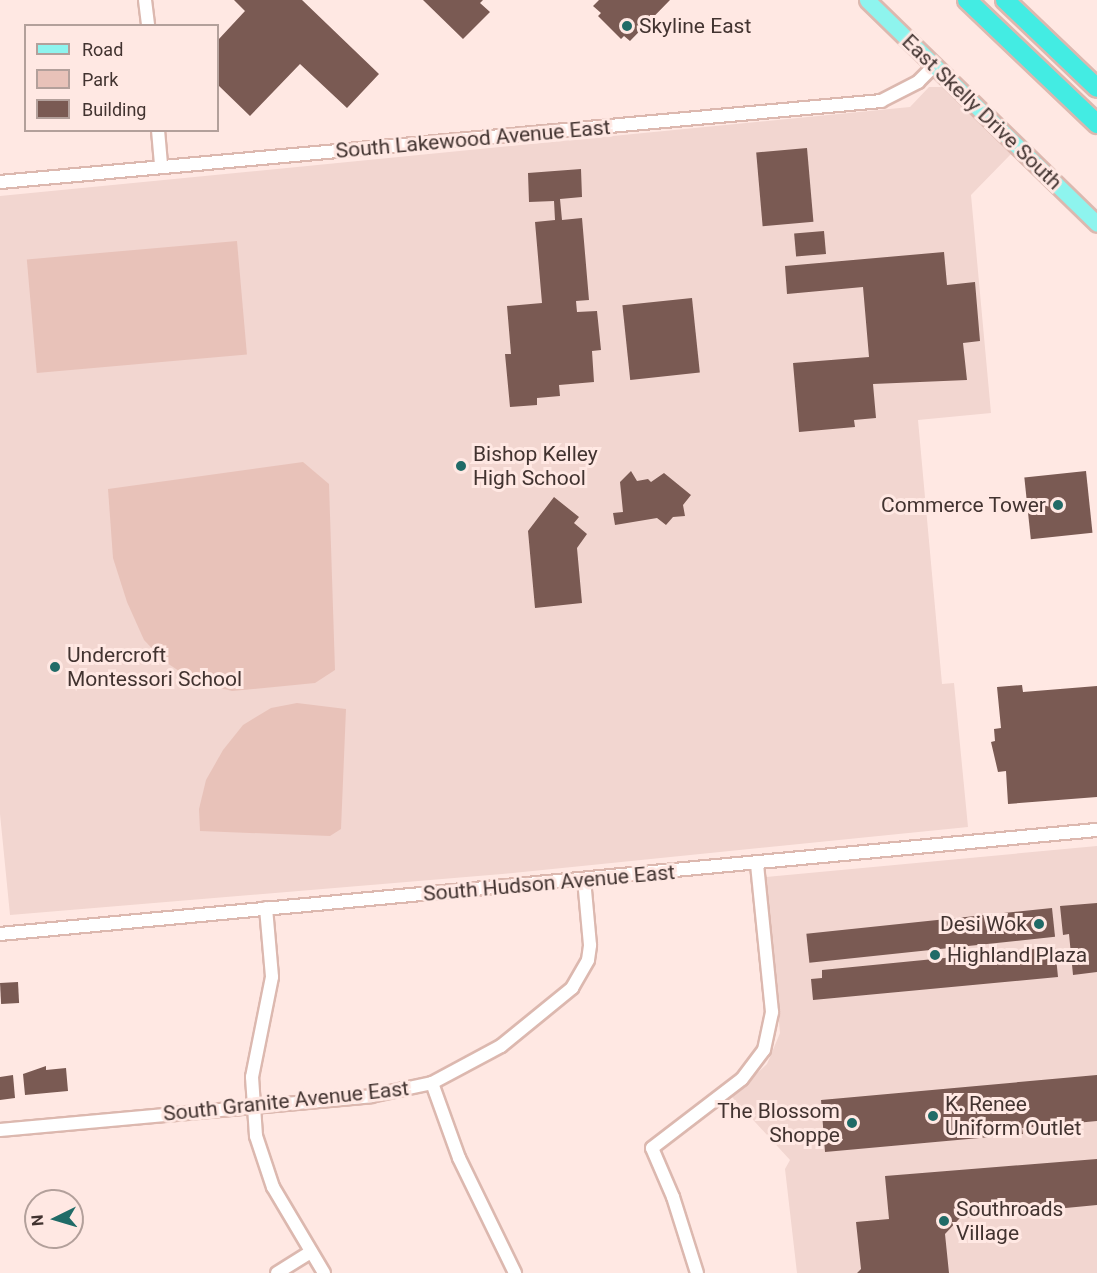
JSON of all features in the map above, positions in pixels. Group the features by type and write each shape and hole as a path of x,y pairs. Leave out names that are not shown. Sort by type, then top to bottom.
{"highway":[{"path":"967,0 1097,124"},
{"path":"1005,0 1097,88"}],"main road":[{"name":"East Skelly Drive South","path":"867,0 1097,224"}],"street":[{"path":"146,0 148,24"},
{"name":"South Lakewood Avenue East","path":"0,182 881,101 918,82 934,65"},
{"path":"158,132 161,168"},
{"name":"South Hudson Avenue East","path":"0,932 757,864 1097,830"},
{"path":"698,1273 652,1148 742,1079 764,1050 772,1012 757,864"},
{"name":"South Granite Avenue East","path":"0,1130 371,1096 432,1083 501,1046 572,988 588,960 590,945 584,879"},
{"path":"266,908 272,977 256,1051 253,1107 261,1158 273,1187 324,1273"},
{"path":"432,1083 459,1158 515,1273"},
{"path":"277,1273 311,1252"}],"shaded area":[{"name":"Bishop Kelley High School","path":"929,87 943,87 1011,154 971,195 991,413 918,420 942,684 954,683 968,827 502,874 10,915 0,814 0,196 910,107"},
{"name":"Highland Plaza","path":"1097,846 1097,1273 797,1273 785,1169 790,1160 732,1097 767,1064 780,1033 766,877"}],"green space":[{"path":"237,241 247,355 37,373 27,259"},
{"path":"303,462 329,484 335,670 315,683 232,691 194,681 164,661 144,640 127,602 113,558 108,489"},
{"path":"297,703 346,709 341,829 330,836 200,831 199,809 206,780 223,750 243,725 271,708"}],"building":[{"path":"234,0 302,0 379,74 347,108 300,64 250,116 219,86 219,39 245,11"},
{"path":"423,0 483,0 480,3 490,12 463,39"},
{"name":"Skyline East","path":"599,0 670,0 630,41 624,36 621,39 598,16 601,13 593,6"},
{"path":"807,148 813,222 763,226 756,152"},
{"path":"581,169 582,197 560,199 562,220 582,218 589,300 576,301 577,312 597,311 601,350 592,351 594,382 559,385 560,396 537,398 537,405 510,407 505,354 511,354 507,306 542,303 535,222 555,220 554,201 529,202 528,173"},
{"path":"824,231 826,254 796,257 794,234"},
{"path":"944,252 947,285 975,282 980,341 963,343 967,380 873,384 876,418 854,420 855,427 799,432 793,363 869,357 863,287 787,294 785,266"},
{"path":"692,298 700,373 630,380 622,305"},
{"path":"631,471 637,481 648,479 651,482 664,473 691,495 683,505 685,516 673,517 666,525 657,518 615,525 613,513 623,512 620,482"},
{"name":"Commerce Tower","path":"1086,471 1092,533 1031,539 1024,477"},
{"path":"554,497 579,517 574,523 587,534 577,548 582,603 535,608 528,531"},
{"path":"1022,685 1023,692 1097,686 1097,797 1008,804 1006,771 998,772 991,742 995,741 994,729 1001,728 997,687"},
{"path":"1097,903 1097,972 1073,975 1069,934 1063,935 1060,906"},
{"path":"1052,908 1055,937 809,963 806,934"},
{"path":"1055,947 1058,977 813,1000 811,979 822,978 822,970"},
{"path":"18,982 19,1003 1,1004 0,983"},
{"path":"46,1066 46,1070 66,1068 68,1091 25,1095 23,1074"},
{"path":"13,1075 15,1098 0,1100 0,1077"},
{"path":"1097,1075 1097,1121 1022,1128 1023,1134 825,1152 821,1100"},
{"path":"1097,1159 1097,1205 960,1218 945,1234 949,1273 857,1273 861,1269 856,1222 889,1219 885,1176"}],"place":[{"name":"Skyline East","path":"627,26"},
{"name":"Bishop Kelley High School","path":"461,466"},
{"name":"Commerce Tower","path":"1058,505"},
{"name":"Undercroft Montessori School","path":"55,667"},
{"name":"Desi Wok","path":"1039,924"},
{"name":"Highland Plaza","path":"935,955"},
{"name":"K. Renee Uniform Outlet","path":"933,1116"},
{"name":"The Blossom Shoppe","path":"852,1123"},
{"name":"Southroads Village","path":"944,1221"}]}
